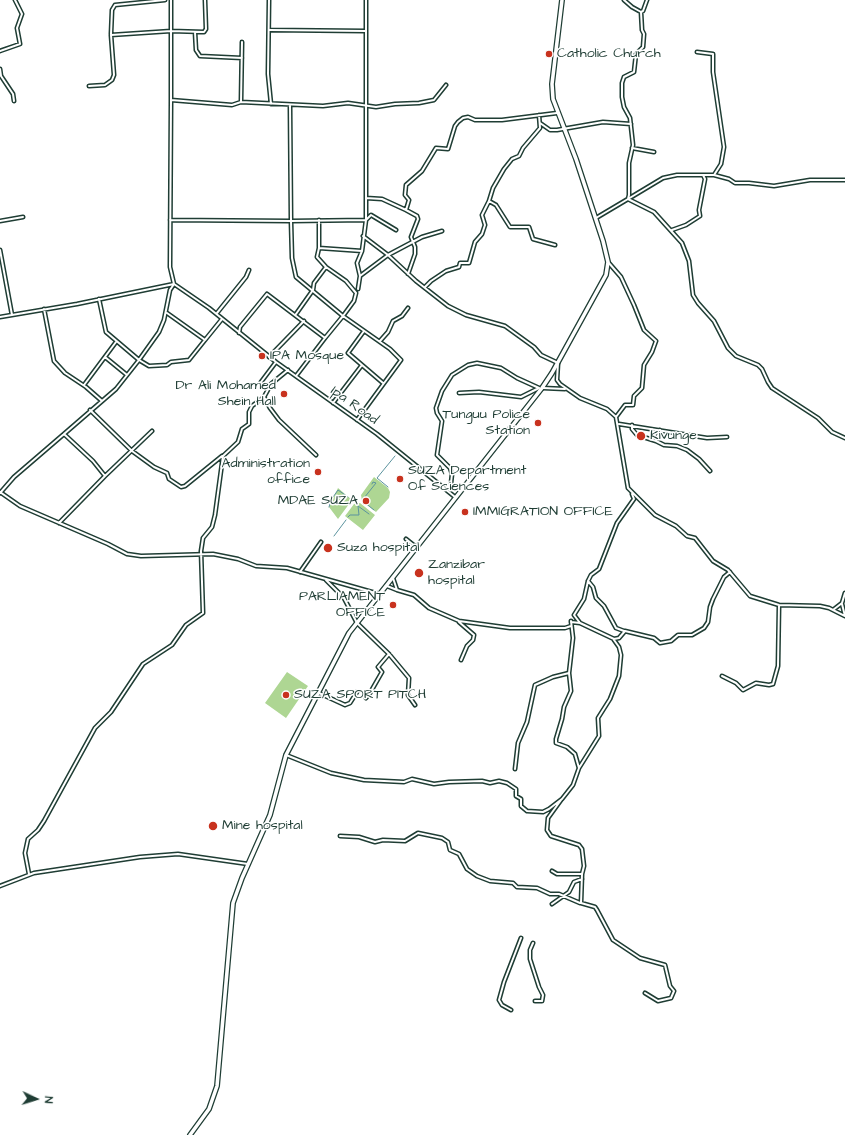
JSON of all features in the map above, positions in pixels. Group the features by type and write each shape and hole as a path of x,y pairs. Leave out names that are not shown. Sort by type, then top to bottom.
{"main road":[{"path":"190,1135 209,1109 217,1086 224,1025 231,912 236,892 270,815 286,755 344,642 357,622 456,498 540,388 558,363 601,286 608,262 596,218 553,99 552,84 562,0"}],"street":[{"path":"0,51 20,44 18,28 22,14 15,0"},
{"path":"90,86 105,85 112,80 114,75 111,35 112,7 142,1 165,0"},
{"path":"171,0 170,267 174,284 170,290 167,313 159,332 116,389 14,477 0,493 20,506 108,544 127,554 141,556 201,554 238,559 256,566 287,568 379,594"},
{"path":"111,35 171,31 206,31 205,0"},
{"path":"269,0 270,30 268,74 271,104"},
{"path":"358,289 360,276 357,263 362,251 366,220 366,0"},
{"path":"624,0 641,12"},
{"path":"628,199 629,163 632,148 631,124 622,97 622,83 624,77 634,72 636,54 643,47 644,34 642,30 641,12 643,11 647,0"},
{"path":"270,30 366,31"},
{"path":"195,32 196,50 200,56 242,58"},
{"path":"241,102 242,42"},
{"path":"697,52 713,54 712,72 724,147 721,164 714,175"},
{"path":"0,69 1,76 13,94 14,101"},
{"path":"171,100 232,105 241,102 323,106 348,103 366,107 419,104 434,100 446,85"},
{"path":"290,105 293,271 300,282 313,290 364,332 392,350 401,360 357,420"},
{"path":"406,210 409,200 405,195 406,185 422,171 436,148 448,149 455,126 463,118 502,120 557,113"},
{"path":"426,287 431,281 446,271 459,267 460,263 469,264 475,242 482,234 485,225 482,215 500,174 512,160 519,156 523,148 540,128 539,115"},
{"path":"540,123 550,130 565,129 603,122 631,124"},
{"path":"632,148 654,152"},
{"path":"596,218 663,178 677,175 714,175 729,179 735,183 774,186 810,180 845,180"},
{"path":"672,230 686,225 700,216 699,210 705,179 703,175"},
{"path":"366,198 382,199 417,216 418,219 411,237 415,254 408,274"},
{"path":"628,199 654,212 672,230 682,243 687,256 693,295 714,321 728,348 736,356 758,365 762,369 772,388 818,418 832,432 845,438"},
{"path":"489,201 496,204 510,228 529,227 533,239 555,245"},
{"path":"170,220 366,220 373,216 396,230"},
{"path":"0,221 23,217"},
{"path":"296,376 354,301 356,293 346,281 317,257 319,248 319,220"},
{"path":"360,276 388,255 413,242 442,231"},
{"path":"364,236 448,306 459,312 505,326 534,346 541,355 558,363 557,380 563,387 570,390 580,398 607,410 616,416 619,424 627,486 655,515 676,526 687,536 694,538 713,561 730,572 750,596 779,605 820,606 845,616 842,603 845,593"},
{"path":"319,248 362,251"},
{"path":"0,250 12,315"},
{"path":"608,262 621,277 644,330 656,342 644,365 642,388 634,396 633,405 624,405 616,416"},
{"path":"296,314 313,290 314,283 326,266"},
{"path":"217,314 246,277 249,270"},
{"path":"0,317 174,284"},
{"name":"Ipa Road","path":"174,284 217,314 269,357 357,420 456,498"},
{"path":"239,333 240,327 267,294 296,314 325,338"},
{"path":"99,299 106,332 116,342 149,366 167,365 171,362 189,360 222,319"},
{"path":"380,341 388,332 393,321 402,316 408,308"},
{"path":"44,309 54,361 65,373 84,385 102,401"},
{"path":"167,313 205,340"},
{"path":"269,357 304,321"},
{"path":"364,332 348,353 383,383"},
{"path":"84,385 116,342"},
{"path":"105,356 128,375"},
{"path":"261,382 276,362"},
{"path":"451,483 452,474 450,468 437,455 442,421 436,408 442,391 452,375 468,365 477,363 502,368 517,378 540,388"},
{"path":"333,402 362,365"},
{"path":"90,410 132,451 154,467 167,474 169,479 181,487 185,486 223,456 238,442 242,429 249,424 249,412 252,406 264,397 271,384 288,370"},
{"path":"459,393 479,392 521,397 540,388 552,387 570,390"},
{"path":"264,397 270,408 297,439 316,455"},
{"path":"619,424 707,438 727,437"},
{"path":"632,425 632,429 637,435 664,445 677,446 687,450 699,459 710,471"},
{"path":"656,441 660,430"},
{"path":"59,523 152,431"},
{"path":"64,434 105,476"},
{"path":"29,874 25,853 28,839 38,830 44,821 95,728 111,712 143,664 172,645 186,625 203,613 201,554 204,538 212,527 215,515 223,456"},
{"path":"580,622 574,615 584,598 591,575 599,569 617,523 634,499 631,491"},
{"path":"406,539 416,548"},
{"path":"300,572 321,542"},
{"path":"588,581 593,587 596,598 604,606 616,628 654,638 660,643 671,641 678,635 692,635 699,632 708,622 710,607 724,577 730,572"},
{"path":"392,577 397,590"},
{"path":"326,580 344,598 357,622 389,654 409,678 408,695 415,705"},
{"path":"386,586 414,595 429,608 459,621 510,628 565,628 571,627 571,621"},
{"path":"833,610 842,603"},
{"path":"722,676 736,683 743,690 756,683 769,685 773,684 778,666 779,605"},
{"path":"459,621 474,635 473,640 467,646 461,660"},
{"path":"571,621 580,622 614,639 619,647 621,655 619,676 610,699 598,718 599,736 579,768 573,785 548,818 547,830 552,836 580,845 582,849 584,866 580,901 597,910 613,940 640,958 665,965 670,986 674,991 671,998 658,1001 645,993"},
{"path":"571,621 573,638 569,673 571,691 564,707 556,743 568,747 575,754 579,768"},
{"path":"614,639 619,638 625,631"},
{"path":"366,698 370,694 382,672 378,667 389,654"},
{"path":"515,769 518,743 527,722 535,685 553,677 569,673"},
{"path":"318,692 345,705 350,703 356,692"},
{"path":"286,755 331,773 364,780 404,782 416,779 434,784 482,781 490,783 499,781 507,783 517,791 516,796 521,799 521,806 527,811 532,812 543,812 562,798"},
{"path":"340,836 359,837 375,842 383,840 405,841 418,833 442,838 448,842 450,850 459,854 467,869 477,876 490,881 513,883 518,887 537,888 550,894 553,893 580,903"},
{"path":"0,886 29,874 140,857 178,854 248,864"},
{"path":"552,871 557,874 582,874"},
{"path":"552,904 569,892 574,882 582,879"},
{"path":"511,1010 502,1005 499,1000 504,982 521,938"},
{"path":"534,943 530,950 530,959 543,995 542,1001 535,1001"}],"green space":[{"path":"374,477 388,488 390,492 389,498 376,512 362,501 361,495"},
{"path":"338,488 352,500 338,519 329,507"},
{"path":"360,503 375,515 363,530 345,516 354,504"},
{"name":"SUZA SPORT PITCH","path":"287,672 308,686 286,718 265,703"}],"waterway":[{"path":"388,487 377,478 395,456"},
{"path":"372,484 373,482 376,483 364,498 364,502 374,510"},
{"path":"329,507 331,500 338,490 348,497"},
{"path":"348,517 350,515 359,515 358,506 369,514"},
{"path":"334,536 346,520"}],"place":[{"name":"Catholic Church","path":"549,54"},
{"name":"IPA Mosque","path":"262,356"},
{"name":"Dr Ali Mohamed Shein Hall","path":"284,394"},
{"name":"Tunguu Police Station","path":"538,423"},
{"name":"Kivunge","path":"641,436"},
{"name":"Administration office","path":"318,472"},
{"name":"SUZA Department Of Sciences","path":"400,479"},
{"name":"MDAE SUZA","path":"366,501"},
{"name":"IMMIGRATION OFFICE","path":"465,512"},
{"name":"Suza hospital","path":"328,548"},
{"name":"Zanzibar hospital","path":"419,573"},
{"name":"PARLIAMENT OFFICE","path":"393,605"},
{"name":"SUZA SPORT PITCH","path":"286,695"},
{"name":"Mine hospital","path":"213,826"}]}
